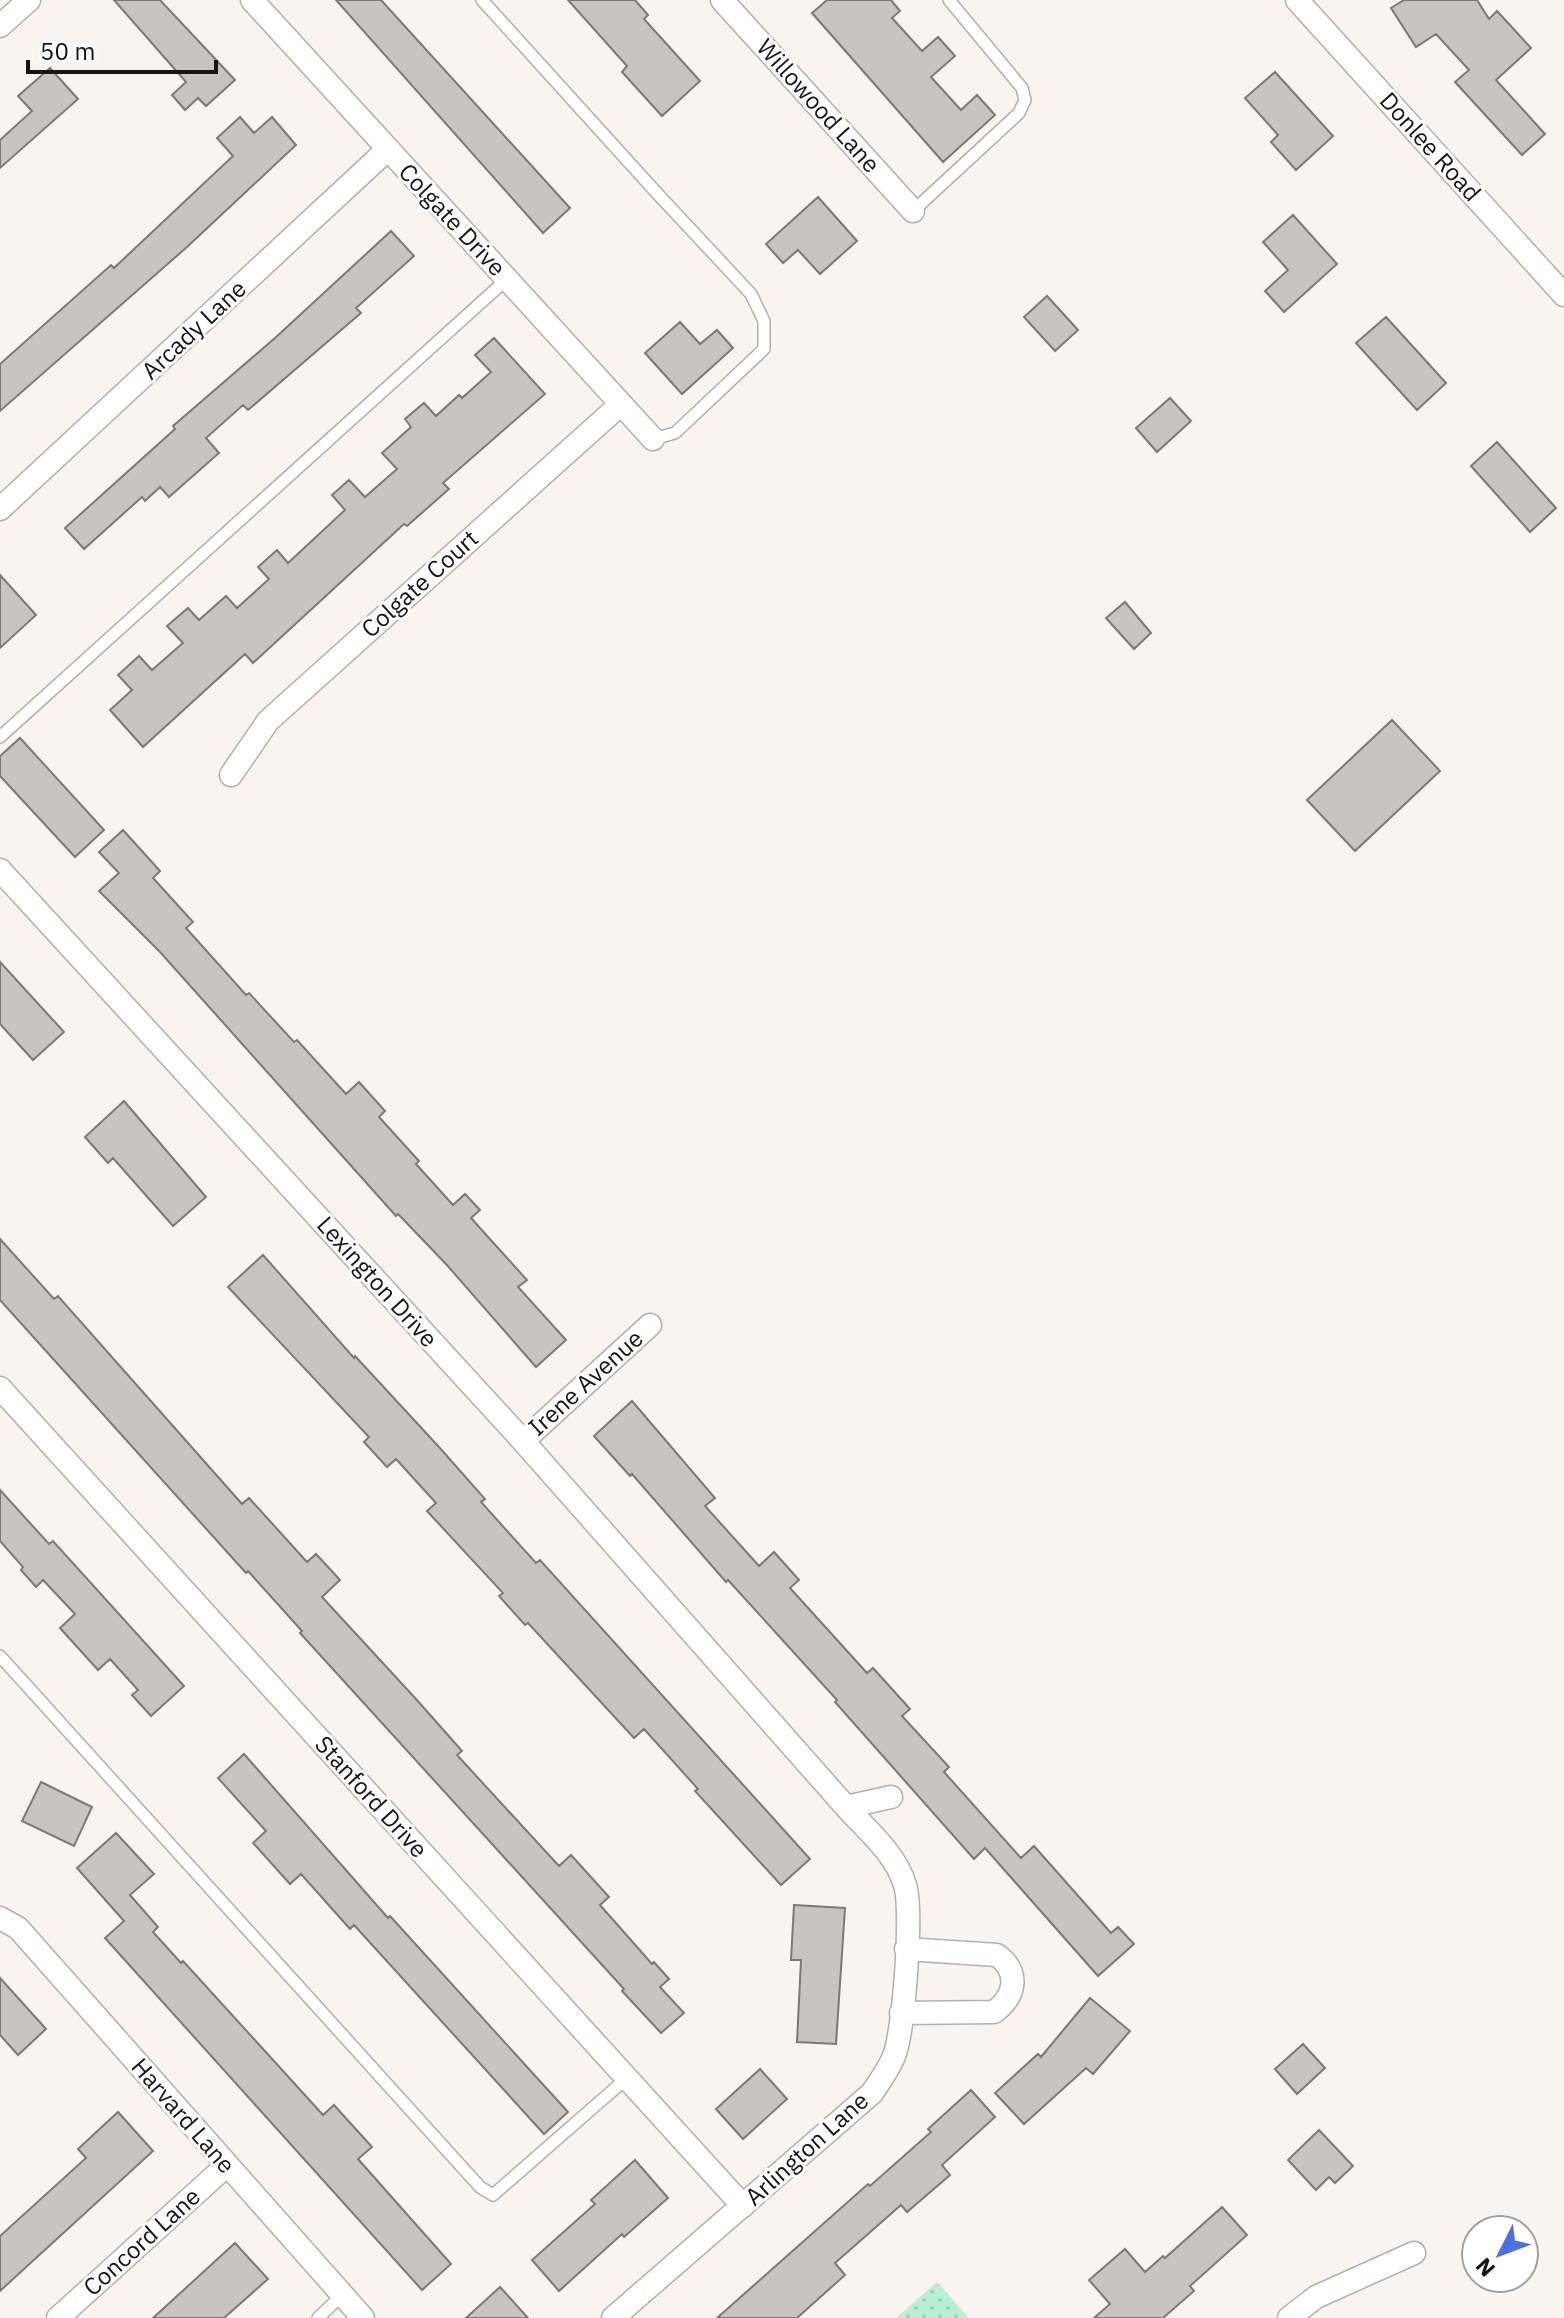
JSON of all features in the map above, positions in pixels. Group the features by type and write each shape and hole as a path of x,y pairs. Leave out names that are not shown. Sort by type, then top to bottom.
{"street":[{"name":"Colgate Drive","path":"252,0 653,439"},
{"name":"Willowood Lane","path":"722,0 913,211"},
{"name":"Donlee Road","path":"1297,0 1564,295"},
{"path":"0,26 19,3"},
{"name":"Arcady Lane","path":"0,509 387,150"},
{"name":"Colgate Court","path":"231,775 268,721 621,404"},
{"name":"Lexington Drive","path":"0,870 523,1441 750,1698"},
{"name":"Irene Avenue","path":"523,1441 650,1325"},
{"name":"Stanford Drive","path":"0,1388 743,2206"},
{"name":"Arlington Lane","path":"613,2318 872,2093 895,2055 910,1905 905,1883 894,1860 750,1698"},
{"path":"846,1807 891,1797"},
{"name":"Harvard Lane","path":"0,1918 18,1928 363,2318"},
{"path":"901,2013 994,2012 1005,2004 1013,1989 1013,1972 1007,1962 997,1955 906,1949"},
{"name":"Concord Lane","path":"58,2318 226,2166"},
{"path":"1289,2318 1316,2297 1414,2253"}],"lane":[{"path":"482,0 751,294 764,321 764,349 675,433 653,439"},
{"path":"913,211 1019,113 1025,100 1022,88 949,0"},
{"path":"0,737 507,279"},
{"path":"1,1660 480,2187 493,2195 627,2078"},
{"path":"318,2318 342,2295"}],"green space":[{"path":"937,2282 969,2318 896,2318"}],"building":[{"path":"114,0 160,0 235,80 206,106 198,98 185,110 172,95 186,82"},
{"path":"336,0 381,0 570,208 543,233"},
{"path":"568,0 635,0 648,15 644,19 700,81 662,116 622,72 627,66"},
{"path":"827,0 891,0 900,11 892,18 922,51 938,37 955,56 931,77 961,110 977,95 995,115 943,162 812,13"},
{"path":"1404,0 1477,0 1489,19 1497,11 1531,48 1496,80 1545,134 1522,155 1455,82 1469,70 1436,34 1416,47 1391,8"},
{"path":"50,68 78,99 0,168 0,140 32,111 18,96"},
{"path":"1275,72 1333,136 1296,170 1271,142 1278,135 1245,98"},
{"path":"240,117 254,133 272,117 296,145 187,247 0,411 0,364 111,265 114,268 233,156 217,138"},
{"path":"818,197 857,241 820,274 798,250 783,263 766,244"},
{"path":"1293,215 1337,264 1284,312 1265,291 1288,270 1263,242"},
{"path":"391,231 414,256 356,308 361,313 248,410 243,405 206,438 219,453 169,497 160,487 145,501 142,497 84,549 65,528 175,429 173,426 275,338"},
{"path":"1047,296 1078,330 1055,351 1024,317"},
{"path":"1386,317 1446,383 1417,410 1356,343"},
{"path":"680,322 700,344 717,330 733,348 682,394 645,353"},
{"path":"494,338 545,394 443,483 449,489 407,526 404,524 253,663 245,654 143,747 110,710 132,690 118,675 139,656 152,670 183,643 167,626 188,608 199,620 226,596 237,608 269,579 258,567 277,550 288,563 345,510 332,495 349,480 365,497 397,469 382,453 411,427 405,419 424,403 436,416 491,372 475,355"},
{"path":"1170,398 1191,421 1157,452 1136,428"},
{"path":"1497,442 1556,508 1530,532 1471,466"},
{"path":"0,575 36,615 0,648"},
{"path":"1125,602 1151,633 1134,649 1106,618"},
{"path":"1392,720 1440,771 1355,851 1307,800"},
{"path":"20,738 104,830 75,857 0,776 0,756"},
{"path":"123,830 160,871 153,878 193,922 186,928 246,995 249,993 294,1042 297,1040 346,1094 359,1082 385,1111 379,1117 453,1205 465,1194 480,1210 471,1218 527,1280 518,1287 566,1340 536,1367 446,1264 398,1214 396,1216 160,952 99,891 119,873 99,852"},
{"path":"0,962 64,1032 33,1060 0,1024"},
{"path":"124,1101 206,1197 173,1226 113,1158 108,1163 85,1137"},
{"path":"0,1239 54,1299 58,1296 242,1504 249,1498 307,1562 316,1554 340,1580 322,1597 462,1751 457,1755 559,1866 571,1855 609,1897 600,1905 669,1979 660,1987 684,2013 661,2033 300,1633 302,1631 248,1571 246,1573 0,1300"},
{"path":"263,1255 354,1358 439,1447 485,1499 481,1502 536,1563 540,1560 810,1859 781,1885 695,1791 698,1789 644,1729 634,1738 528,1623 525,1625 499,1596 503,1593 427,1511 436,1503 396,1459 387,1467 364,1442 369,1437 228,1287"},
{"path":"632,1401 715,1498 705,1506 759,1566 774,1552 799,1580 790,1588 867,1673 873,1668 910,1709 902,1716 949,1767 944,1772 1021,1858 1034,1846 1111,1933 1118,1927 1134,1944 1098,1976 985,1848 974,1859 835,1702 837,1700 594,1436"},
{"path":"0,1490 49,1544 53,1541 184,1686 151,1716 132,1695 138,1690 110,1659 98,1670 60,1628 75,1614 43,1580 36,1587 0,1541"},
{"path":"244,1754 388,1918 390,1916 568,2112 544,2134 354,1925 350,1929 301,1874 290,1884 253,1843 266,1831 218,1778"},
{"path":"41,1782 92,1807 74,1846 22,1821"},
{"path":"116,1833 154,1874 130,1895 158,1927 153,1932 323,2115 334,2105 372,2147 358,2159 451,2264 422,2290 105,1938 124,1921 77,1868"},
{"path":"794,1905 845,1908 836,2044 797,2042 801,1960 791,1960"},
{"path":"0,1978 46,2029 18,2055 0,2035"},
{"path":"1090,1998 1130,2031 1093,2074 1086,2068 1024,2124 995,2093 1038,2054 1041,2057"},
{"path":"1303,2044 1325,2068 1297,2094 1275,2069"},
{"path":"760,2069 787,2099 743,2139 716,2109"},
{"path":"971,2090 995,2117 942,2165 950,2175 907,2212 901,2205 835,2263 845,2275 797,2318 717,2318 931,2132 928,2129"},
{"path":"118,2112 153,2151 0,2291 0,2236 86,2158 78,2149"},
{"path":"1319,2130 1353,2166 1335,2183 1329,2177 1316,2190 1288,2160"},
{"path":"635,2160 668,2198 624,2237 622,2234 559,2291 532,2260 595,2204 591,2200"},
{"path":"1222,2207 1247,2235 1190,2286 1194,2291 1163,2318 1094,2318 1110,2304 1089,2280 1125,2249 1145,2272"},
{"path":"235,2243 268,2279 224,2318 153,2318"},
{"path":"500,2287 528,2318 466,2318"}]}
